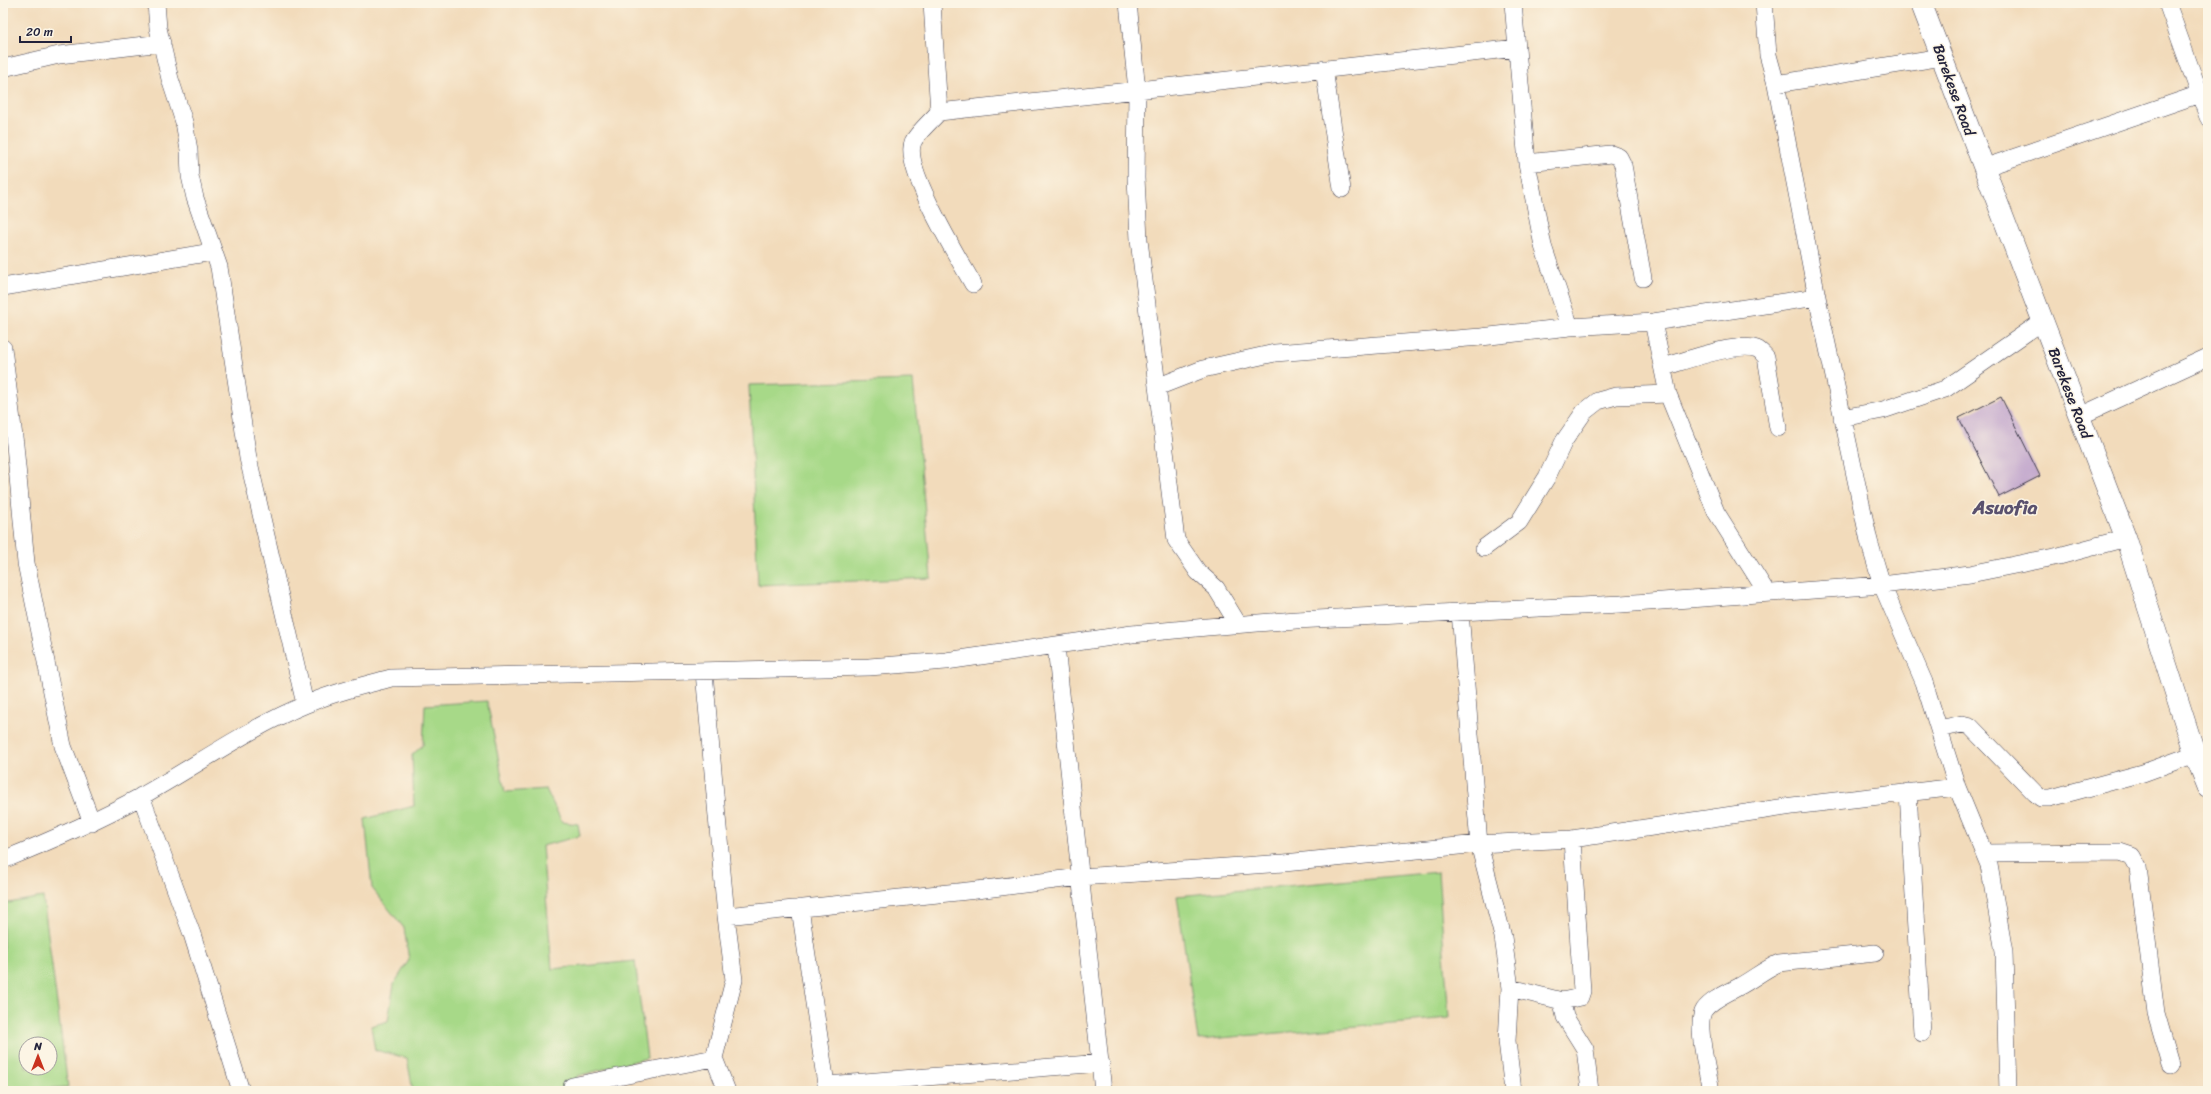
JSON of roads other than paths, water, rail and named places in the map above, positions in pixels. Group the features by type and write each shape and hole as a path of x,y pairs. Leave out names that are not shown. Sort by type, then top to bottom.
{"main road":[{"name":"Barekese Road","path":"1921,3 2126,538 2195,754 2208,786"}],"street":[{"path":"156,3 162,43 170,79 184,122 189,150 190,176 195,198 221,279 248,458 305,704"},
{"path":"932,3 939,112"},
{"path":"1128,3 1137,90 1136,178 1139,240 1176,540 1198,572 1216,588 1238,624"},
{"path":"1513,3 1527,163 1543,246 1570,327"},
{"path":"1764,3 1768,55 1776,84 1817,297 1869,541 1882,585 1924,682 1957,787 1985,853 2004,952 2008,1091"},
{"path":"2167,3 2208,117"},
{"path":"3,68 59,55 162,43"},
{"path":"973,284 919,184 911,158 913,142 939,112 1517,48"},
{"path":"1776,84 1942,57"},
{"path":"1324,69 1342,189"},
{"path":"1983,168 2200,94"},
{"path":"1527,163 1611,154 1619,157 1623,165 1643,278"},
{"path":"3,287 212,252"},
{"path":"1156,387 1203,369 1275,353 1570,327 1654,322 1817,297"},
{"path":"1842,418 1883,410 1945,389 2043,321"},
{"path":"1654,322 1664,367 1668,394 1716,512 1767,593"},
{"path":"1664,367 1723,350 1745,347 1758,349 1766,357 1778,428"},
{"path":"3,348 6,404 26,563 63,746 92,823"},
{"path":"2080,416 2208,357"},
{"path":"1484,548 1519,522 1547,477 1564,441 1584,412 1598,401 1616,396 1668,394"},
{"path":"3,860 92,823 242,737 305,704 334,693 391,678 704,672 869,667 946,661 1132,634 1238,624 1621,604 1882,585 1970,574 2059,556 2126,538"},
{"path":"1460,612 1478,844 1503,937 1510,988 1507,1041 1513,1091"},
{"path":"1056,646 1103,1091"},
{"path":"704,672 726,916 734,980 714,1058 727,1091"},
{"path":"1939,729 1962,724 1970,726 2034,793 2041,798 2050,798 2142,773 2195,754"},
{"path":"726,916 1080,877 1284,863 1478,844 1572,839 1792,806 1957,787"},
{"path":"1908,792 1922,1033"},
{"path":"141,796 192,934 241,1091"},
{"path":"1510,988 1562,1001 1580,996 1582,991 1572,839"},
{"path":"1985,853 2120,852 2132,856 2138,867 2156,1013 2171,1065"},
{"path":"800,908 827,1088 1101,1063"},
{"path":"1711,1091 1700,1024 1704,1011 1712,1002 1766,969 1779,963 1875,953"},
{"path":"1562,1001 1565,1017 1574,1035 1585,1049 1590,1091"},
{"path":"572,1086 714,1058"}],"district":[{"name":"Asuofia","path":"2005,507"}]}
